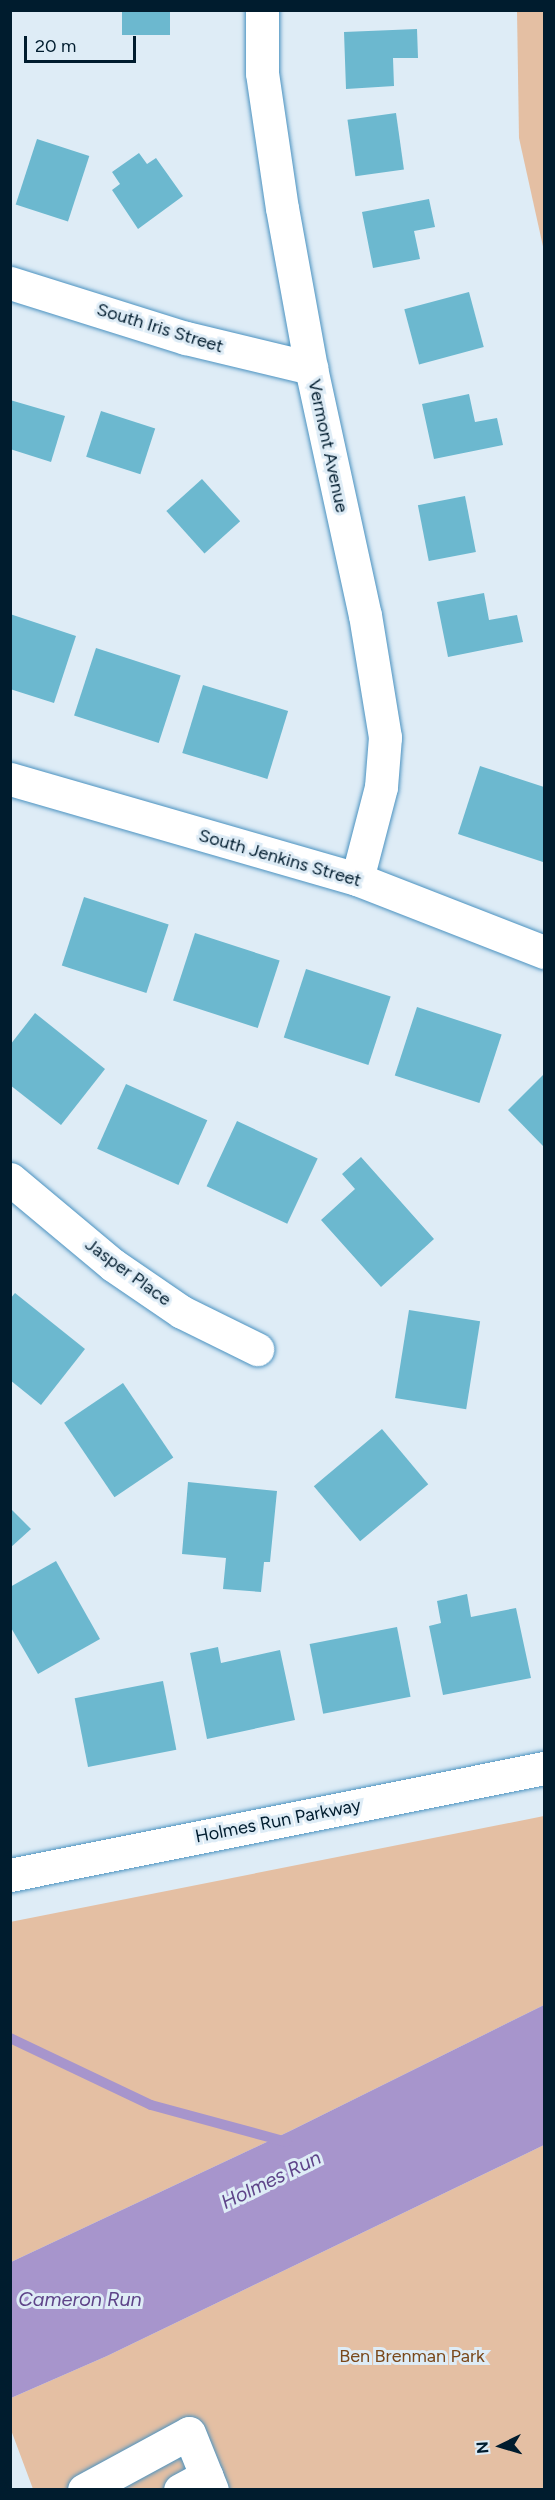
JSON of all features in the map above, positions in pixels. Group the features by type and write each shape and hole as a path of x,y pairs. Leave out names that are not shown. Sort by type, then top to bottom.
{"street":[{"name":"Vermont Avenue","path":"262,10 262,73 311,369 366,615 386,737 381,787 357,879"},
{"name":"South Iris Street","path":"10,283 186,338 311,369"},
{"name":"South Jenkins Street","path":"10,779 357,879 544,952"},
{"name":"Jasper Place","path":"10,1179 113,1265 182,1312 257,1349"},
{"name":"Holmes Run Parkway","path":"10,1875 544,1768"},
{"path":"84,2490 189,2433 199,2485"}],"green space":[{"path":"517,11 544,11 544,251 519,138"},
{"path":"544,1816 544,2005 290,2131 11,2262 10,1922"},
{"name":"Ben Brenman Park","path":"544,2145 544,2489 33,2489 11,2430 11,2398 107,2356"}],"water":[{"name":"Cameron Run","path":"544,2005 544,2145 107,2356 11,2398 11,2262 290,2131"}],"building":[{"path":"122,10 170,10 170,35 122,35"},
{"path":"417,29 418,58 393,58 394,86 346,89 344,32"},
{"path":"396,113 404,169 355,176 347,120"},
{"path":"37,139 89,156 68,222 16,205"},
{"path":"139,153 147,164 156,158 183,196 138,229 112,190 120,184 112,172"},
{"path":"429,199 435,227 414,231 420,259 373,268 362,212"},
{"path":"469,292 484,347 419,364 404,309"},
{"path":"469,394 475,422 497,418 503,445 434,459 422,404"},
{"path":"10,400 65,416 51,462 10,449"},
{"path":"101,411 155,429 140,474 86,457"},
{"path":"202,479 240,521 204,553 166,511"},
{"path":"465,496 476,552 429,561 418,505"},
{"path":"484,593 489,620 517,615 523,642 448,657 437,602"},
{"path":"10,614 76,636 54,703 10,689"},
{"path":"96,648 181,676 159,743 74,716"},
{"path":"203,685 288,711 267,779 182,753"},
{"path":"480,766 544,787 543,862 458,834"},
{"path":"84,897 169,925 146,993 62,965"},
{"path":"195,933 280,961 258,1028 173,1001"},
{"path":"306,969 391,997 368,1065 284,1037"},
{"path":"417,1007 502,1035 479,1103 395,1075"},
{"path":"35,1013 105,1069 61,1125 10,1085 10,1045"},
{"path":"544,1074 544,1147 508,1110"},
{"path":"126,1084 207,1120 178,1185 97,1149"},
{"path":"237,1121 318,1159 287,1224 207,1186"},
{"path":"361,1157 434,1239 381,1287 321,1220 355,1189 342,1174"},
{"path":"15,1293 85,1349 41,1405 10,1380 10,1299"},
{"path":"409,1310 480,1321 466,1409 395,1398"},
{"path":"123,1383 173,1458 114,1497 64,1423"},
{"path":"382,1429 428,1484 360,1541 314,1486"},
{"path":"188,1482 277,1491 270,1562 264,1562 261,1592 223,1589 226,1558 182,1554"},
{"path":"10,1508 31,1529 10,1548"},
{"path":"56,1561 100,1639 38,1674 10,1626 10,1587"},
{"path":"467,1594 471,1617 516,1608 531,1678 443,1695 429,1626 441,1623 437,1601"},
{"path":"397,1627 411,1697 323,1714 310,1644"},
{"path":"218,1647 221,1663 280,1650 295,1720 207,1739 190,1653"},
{"path":"163,1681 176,1750 88,1767 75,1698"}],"waterway":[{"path":"10,2038 151,2105 287,2142"}],"water label":[{"name":"Holmes Run","path":"271,2180"}]}
